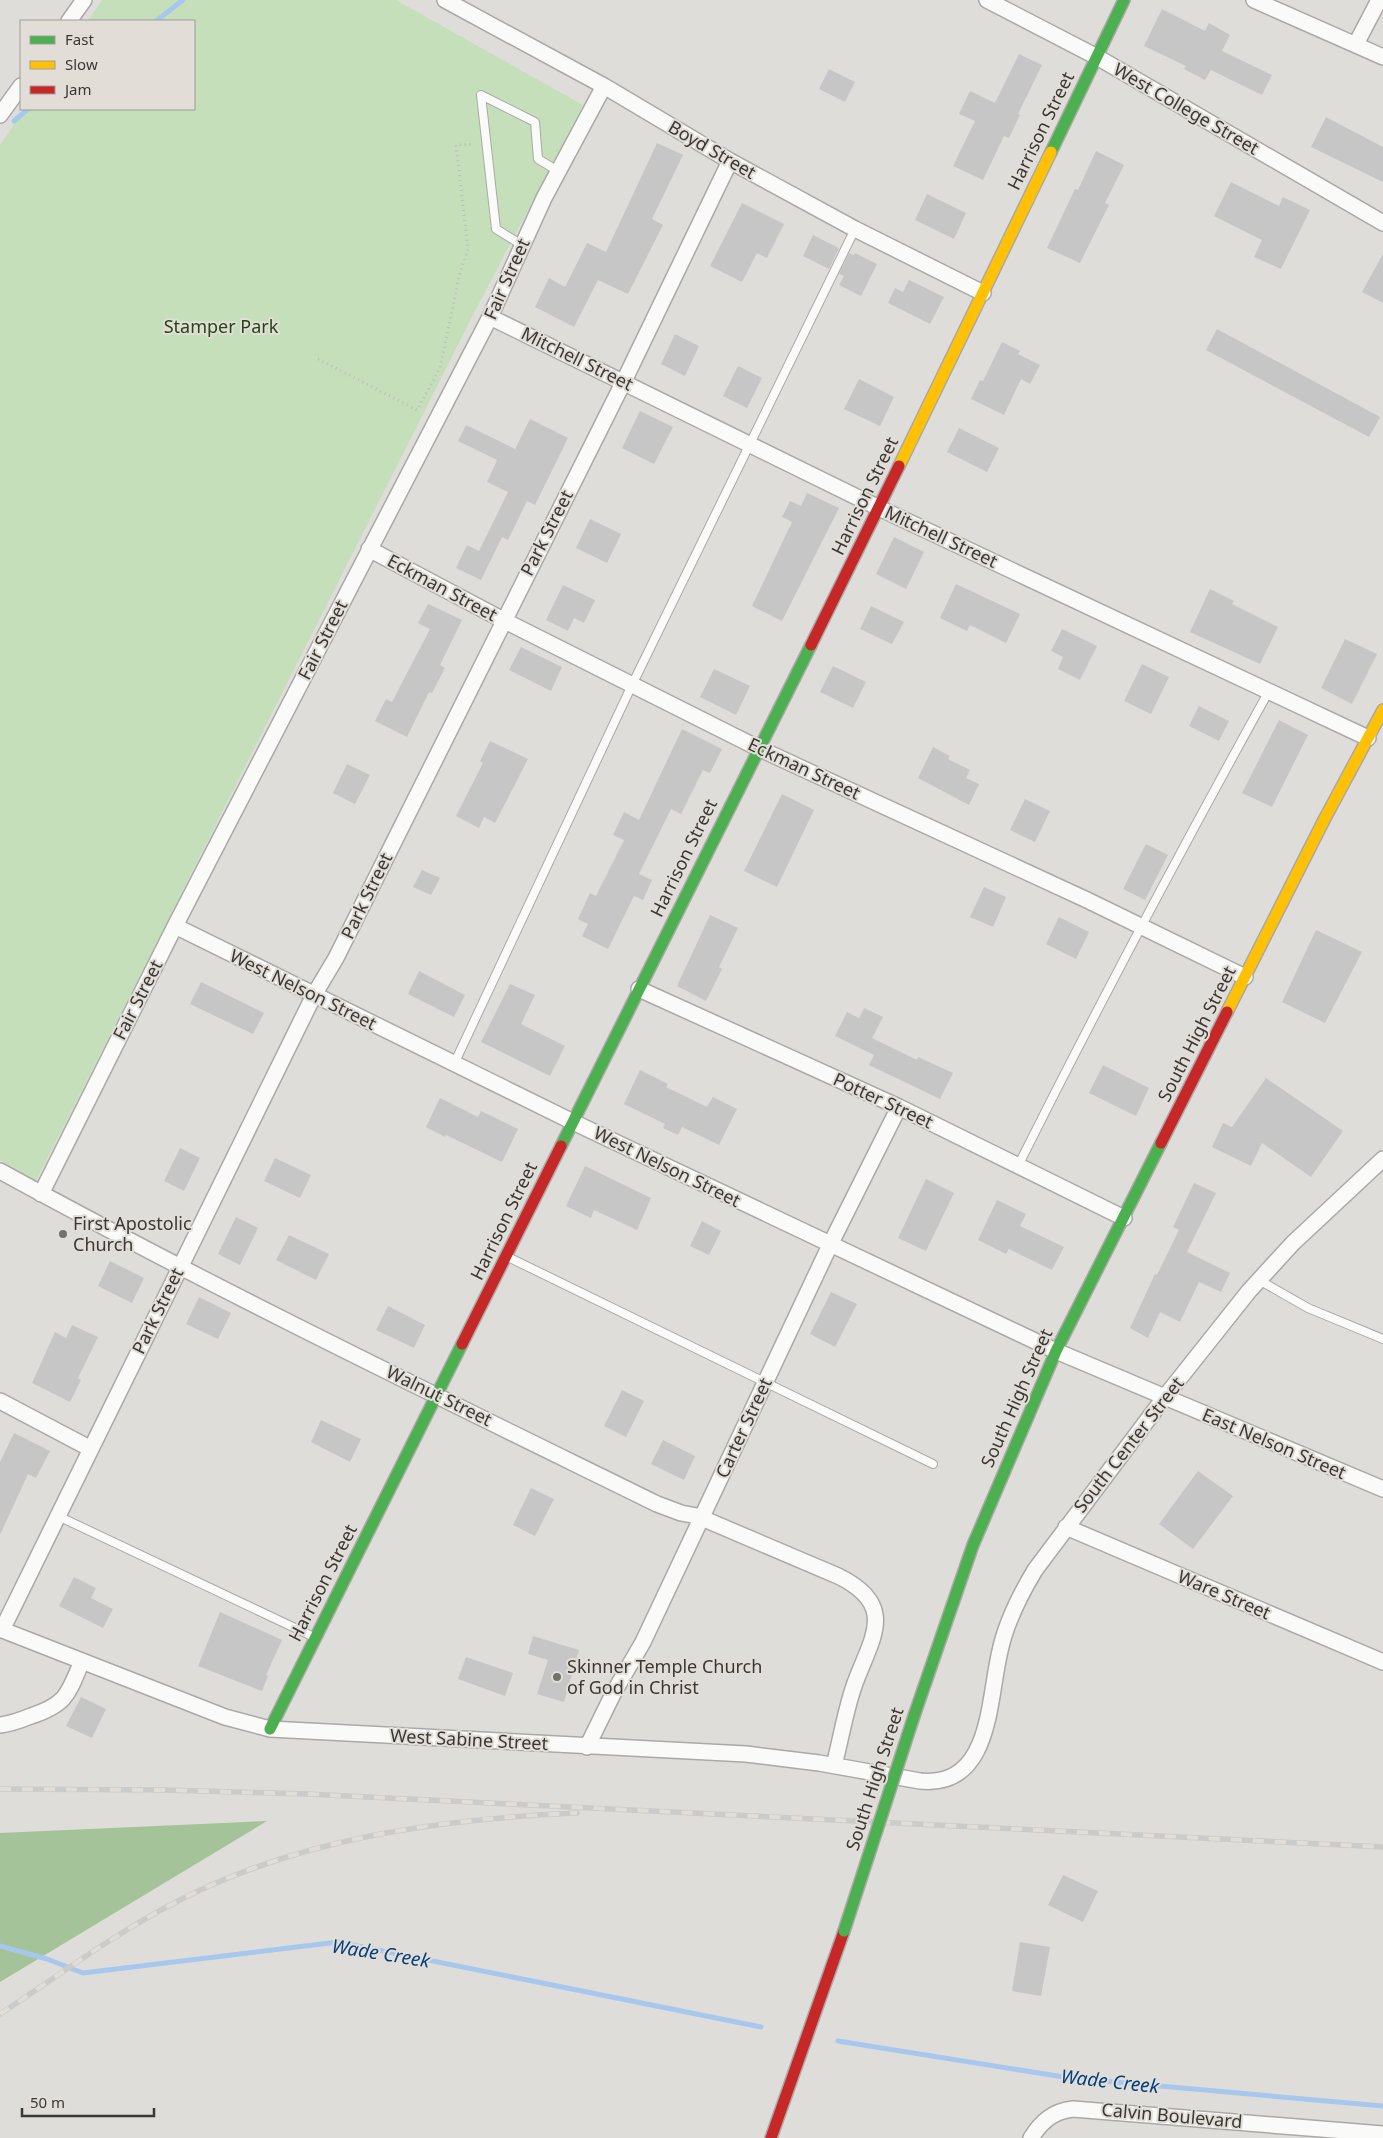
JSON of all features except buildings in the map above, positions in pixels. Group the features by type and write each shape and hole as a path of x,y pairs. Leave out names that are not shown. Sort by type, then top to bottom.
{"street":[{"path":"70,20 84,0"},
{"name":"Boyd Street","path":"445,0 604,86 730,161 855,229 983,293"},
{"name":"West College Street","path":"987,0 1097,57 1383,223"},
{"name":"Harrison Street","path":"270,1728 879,508 1124,0"},
{"path":"1254,0 1383,56"},
{"path":"1356,44 1378,0"},
{"name":"Fair Street","path":"42,1194 175,926 275,737 369,549 490,317 558,171 604,86"},
{"path":"0,115 20,87"},
{"name":"Park Street","path":"1,1630 314,995 336,958 503,620 624,381 730,161"},
{"name":"Mitchell Street","path":"490,317 624,381 750,446 879,508 1368,738"},
{"name":"Eckman Street","path":"369,549 503,620 758,748 1141,926 1245,977"},
{"name":"South High Street","path":"771,2138 844,1931 914,1716 973,1545 1056,1351 1245,977 1383,710"},
{"name":"West Nelson Street","path":"175,926 573,1122 830,1245 1056,1351 1164,1398"},
{"name":"Potter Street","path":"639,989 898,1107 1124,1218"},
{"name":"Carter Street","path":"587,1747 614,1692 644,1642 830,1245 898,1107"},
{"name":"South Center Street","path":"953,1777 972,1760 983,1737 1000,1650 1015,1608 1035,1570 1164,1398 1259,1280 1293,1243 1383,1159"},
{"name":"Walnut Street","path":"0,1171 180,1266 436,1396 657,1504 702,1518 851,1582 867,1596 876,1625 875,1635 852,1691 834,1765"},
{"name":"East Nelson Street","path":"1164,1398 1383,1490"},
{"path":"0,1402 91,1449"},
{"name":"Ware Street","path":"1066,1527 1383,1662"},
{"name":"West Sabine Street","path":"1,1630 225,1717 270,1728 587,1747 746,1754 834,1765 927,1782 953,1777"},
{"path":"0,1725 44,1712 58,1704 69,1691 82,1661"},
{"name":"Calvin Boulevard","path":"1031,2138 1038,2127 1052,2115 1065,2110 1082,2108 1383,2134"}],"lane":[{"path":"522,245 496,230 481,95 535,122 538,159 558,171"},
{"path":"454,1064 632,685 855,229"},
{"path":"1018,1166 1097,1008 1269,691"},
{"path":"506,1256 933,1464"},
{"path":"1259,1280 1308,1308 1383,1339"},
{"path":"58,1516 315,1638"}],"path":[{"path":"318,359 417,410 440,368 459,276 468,249 456,145 486,143"}],"green space":[{"name":"Stamper Park","path":"102,0 396,0 583,105 473,315 36,1181 0,1160 0,145 24,110 195,110 195,20 89,20"},
{"path":"267,1821 0,1982 0,1833"}],"waterway":[{"path":"157,20 183,0"},
{"path":"14,121 27,110"},
{"name":"Wade Creek","path":"0,1946 47,1959 83,1973 338,1942 761,2027"},
{"name":"Wade Creek","path":"838,2041 1070,2078 1383,2106"}],"railway":[{"path":"0,1789 163,1790 307,1794 1383,1847"},
{"path":"0,2014 108,1941 153,1914 223,1880 271,1862 321,1847 422,1827 474,1820 577,1813"}],"traffic: fast":[{"path":"1051,152 1124,0"},
{"path":"561,1146 811,645"},
{"path":"914,1716 973,1545 1056,1351 1161,1143"},
{"path":"270,1729 462,1344"},
{"path":"844,1931 914,1716"}],"traffic: slow":[{"path":"899,466 1051,152"},
{"path":"1227,1012 1324,820 1383,710"}],"traffic: jam":[{"path":"811,645 899,466"},
{"path":"1161,1143 1227,1012"},
{"path":"462,1344 561,1146"},
{"path":"771,2138 844,1931"}],"place":[{"name":"First Apostolic Church","path":"63,1234"},
{"name":"Skinner Temple Church of God in Christ","path":"557,1677"}]}
